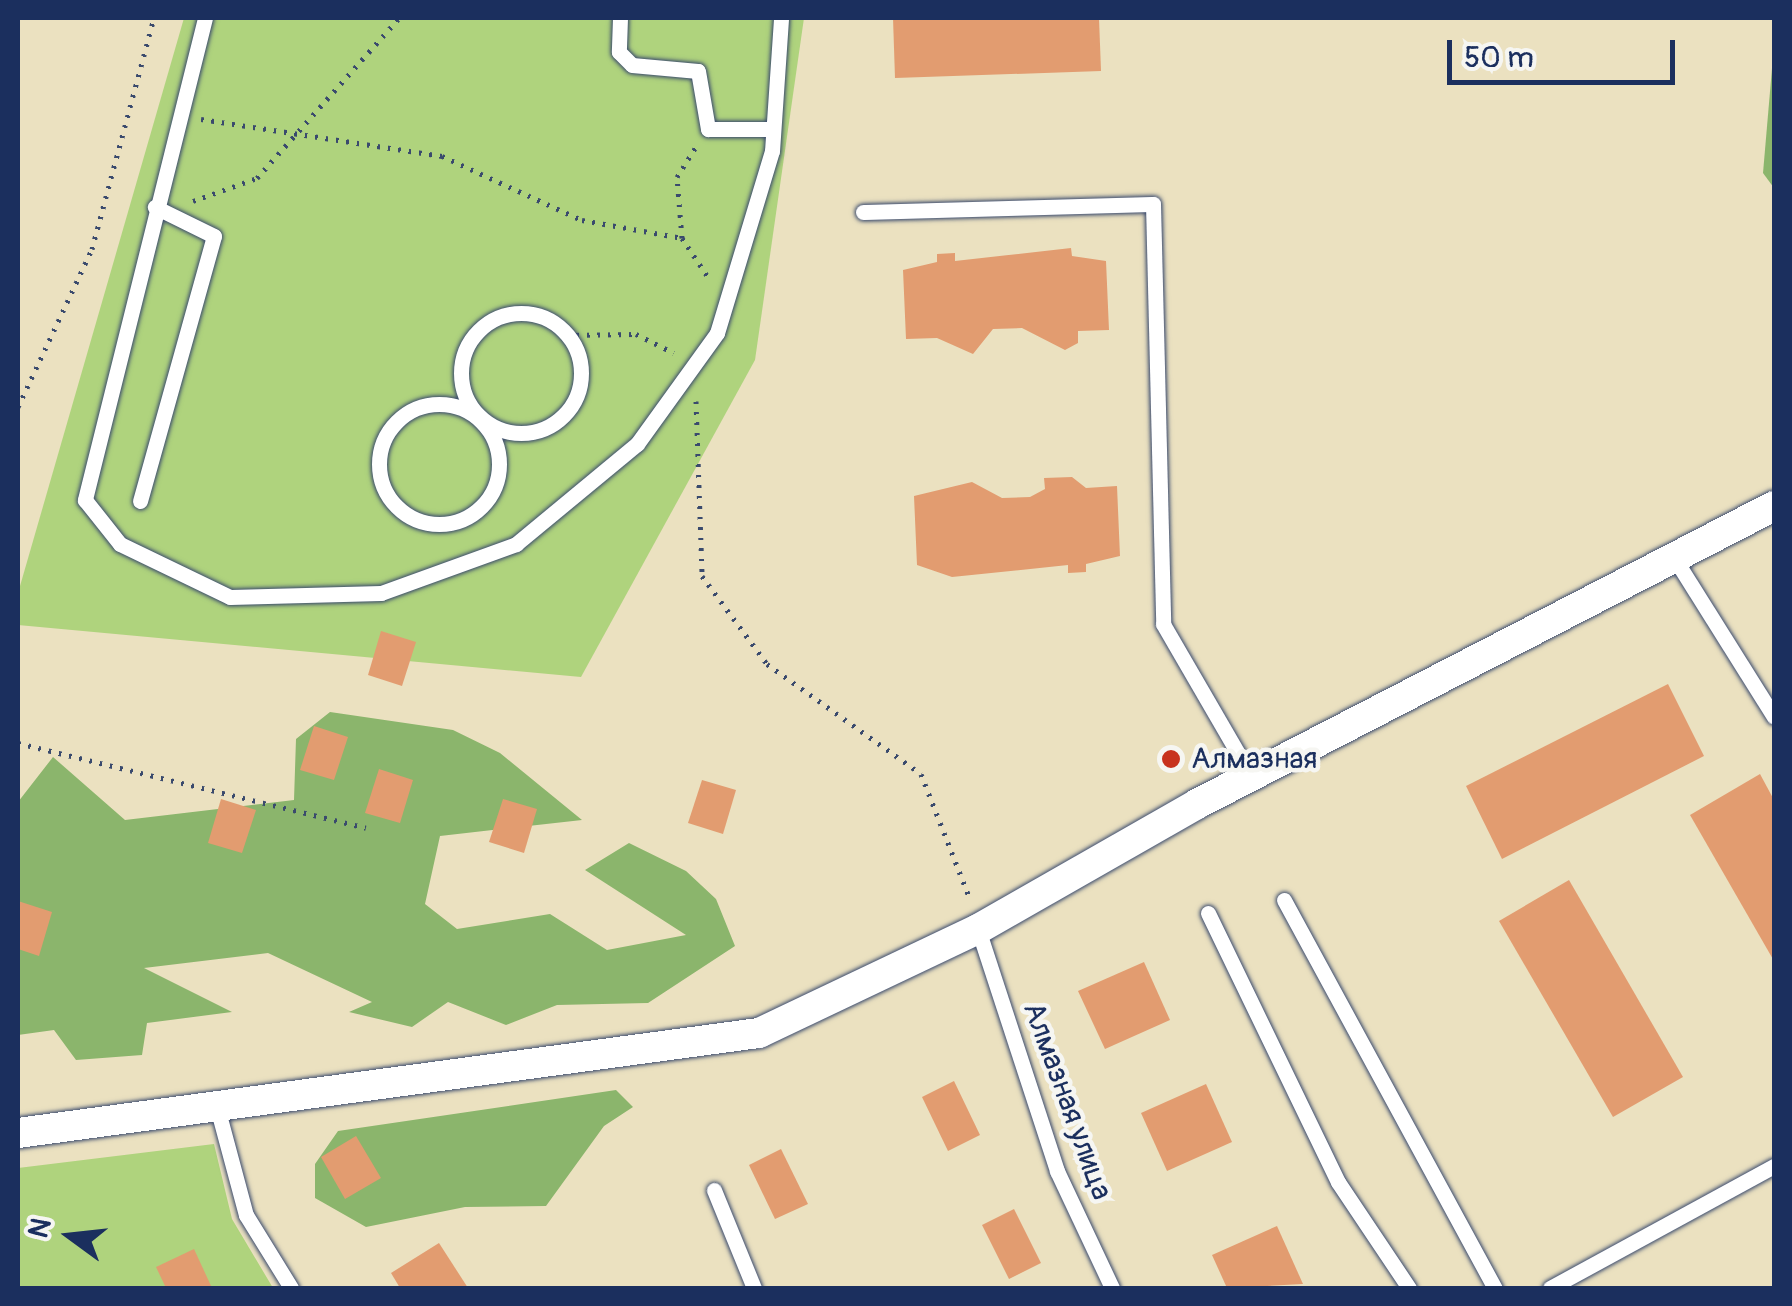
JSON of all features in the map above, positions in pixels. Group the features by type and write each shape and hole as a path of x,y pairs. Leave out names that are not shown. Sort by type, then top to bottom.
{"street":[{"path":"18,1133 760,1033 978,929 1251,776 1774,506"}],"lane":[{"path":"205,18 84,500 120,544 230,598 381,593 516,544 637,444 696,364 726,302 773,129 781,18"},
{"path":"620,18 619,52 632,65 698,71 708,128 773,129"},
{"path":"862,212 1153,204 1163,624 1251,776"},
{"path":"140,501 214,236 155,207"},
{"path":"566,335 518,312 475,333 460,378 481,419 499,460 486,502 447,525 401,512 379,469 394,425 436,404 481,419 528,433 568,410 581,368 566,335"},
{"path":"1674,559 1774,716"},
{"path":"1284,900 1495,1288"},
{"path":"1208,912 1338,1182 1409,1288"},
{"name":"Алмазная улица","path":"978,929 1057,1171 1112,1288"},
{"path":"217,1106 246,1215 291,1288"},
{"path":"1550,1288 1774,1166"},
{"path":"714,1190 754,1288"}],"path":[{"path":"18,407 92,249 154,18"},
{"path":"155,207 257,178 399,18"},
{"path":"180,117 301,129 442,156 582,220 682,238"},
{"path":"708,128 678,178 682,238 726,302"},
{"path":"566,335 636,334 696,364 702,576 766,664 921,774 950,831 978,929"},
{"path":"18,743 366,828"}],"green space":[{"path":"184,18 804,18 755,360 581,677 18,625 18,593"},
{"path":"1774,45 1774,188 1763,173"},
{"path":"330,712 453,730 500,753 582,820 440,836 425,904 457,929 550,914 607,950 686,935 585,870 629,843 686,871 716,899 735,946 648,1003 557,1005 506,1025 448,1002 412,1027 349,1012 372,1002 268,953 144,968 232,1012 147,1023 142,1055 76,1060 54,1030 18,1035 18,802 53,757 125,820 294,800 296,739"},
{"path":"616,1090 633,1107 604,1126 546,1206 465,1207 366,1227 315,1198 315,1164 338,1131"},
{"path":"214,1144 232,1219 273,1288 18,1288 18,1168"}],"building":[{"path":"893,18 1099,18 1101,71 895,78"},
{"path":"1071,248 1072,256 1106,261 1109,330 1078,331 1078,343 1065,350 1022,328 993,329 973,354 937,338 906,339 903,270 937,262 937,254 955,253 955,261"},
{"path":"1072,477 1086,488 1117,486 1120,556 1086,564 1086,572 1068,573 1068,565 952,577 917,565 914,496 972,482 1002,498 1030,497 1045,489 1044,478"},
{"path":"381,631 416,642 402,686 368,675"},
{"path":"1668,684 1704,756 1502,859 1466,786"},
{"path":"314,726 348,737 334,780 300,770"},
{"path":"379,769 413,780 400,823 365,813"},
{"path":"1760,774 1774,800 1774,961 1690,815"},
{"path":"702,780 736,790 723,834 688,823"},
{"path":"221,799 256,810 242,853 208,843"},
{"path":"503,799 537,809 524,853 489,842"},
{"path":"1569,880 1683,1077 1613,1117 1499,921"},
{"path":"18,901 52,912 39,956 18,949"},
{"path":"1144,962 1170,1020 1105,1049 1078,991"},
{"path":"954,1081 980,1135 948,1151 922,1097"},
{"path":"1206,1084 1232,1142 1167,1171 1141,1113"},
{"path":"356,1136 381,1178 345,1199 321,1157"},
{"path":"781,1149 808,1204 775,1219 749,1165"},
{"path":"1014,1209 1041,1263 1009,1279 982,1225"},
{"path":"1277,1226 1303,1284 1227,1288 1212,1255"},
{"path":"439,1243 468,1288 400,1288 391,1273"},
{"path":"194,1249 212,1288 166,1288 156,1267"}],"place":[{"name":"Алмазная","path":"1171,759"}]}
